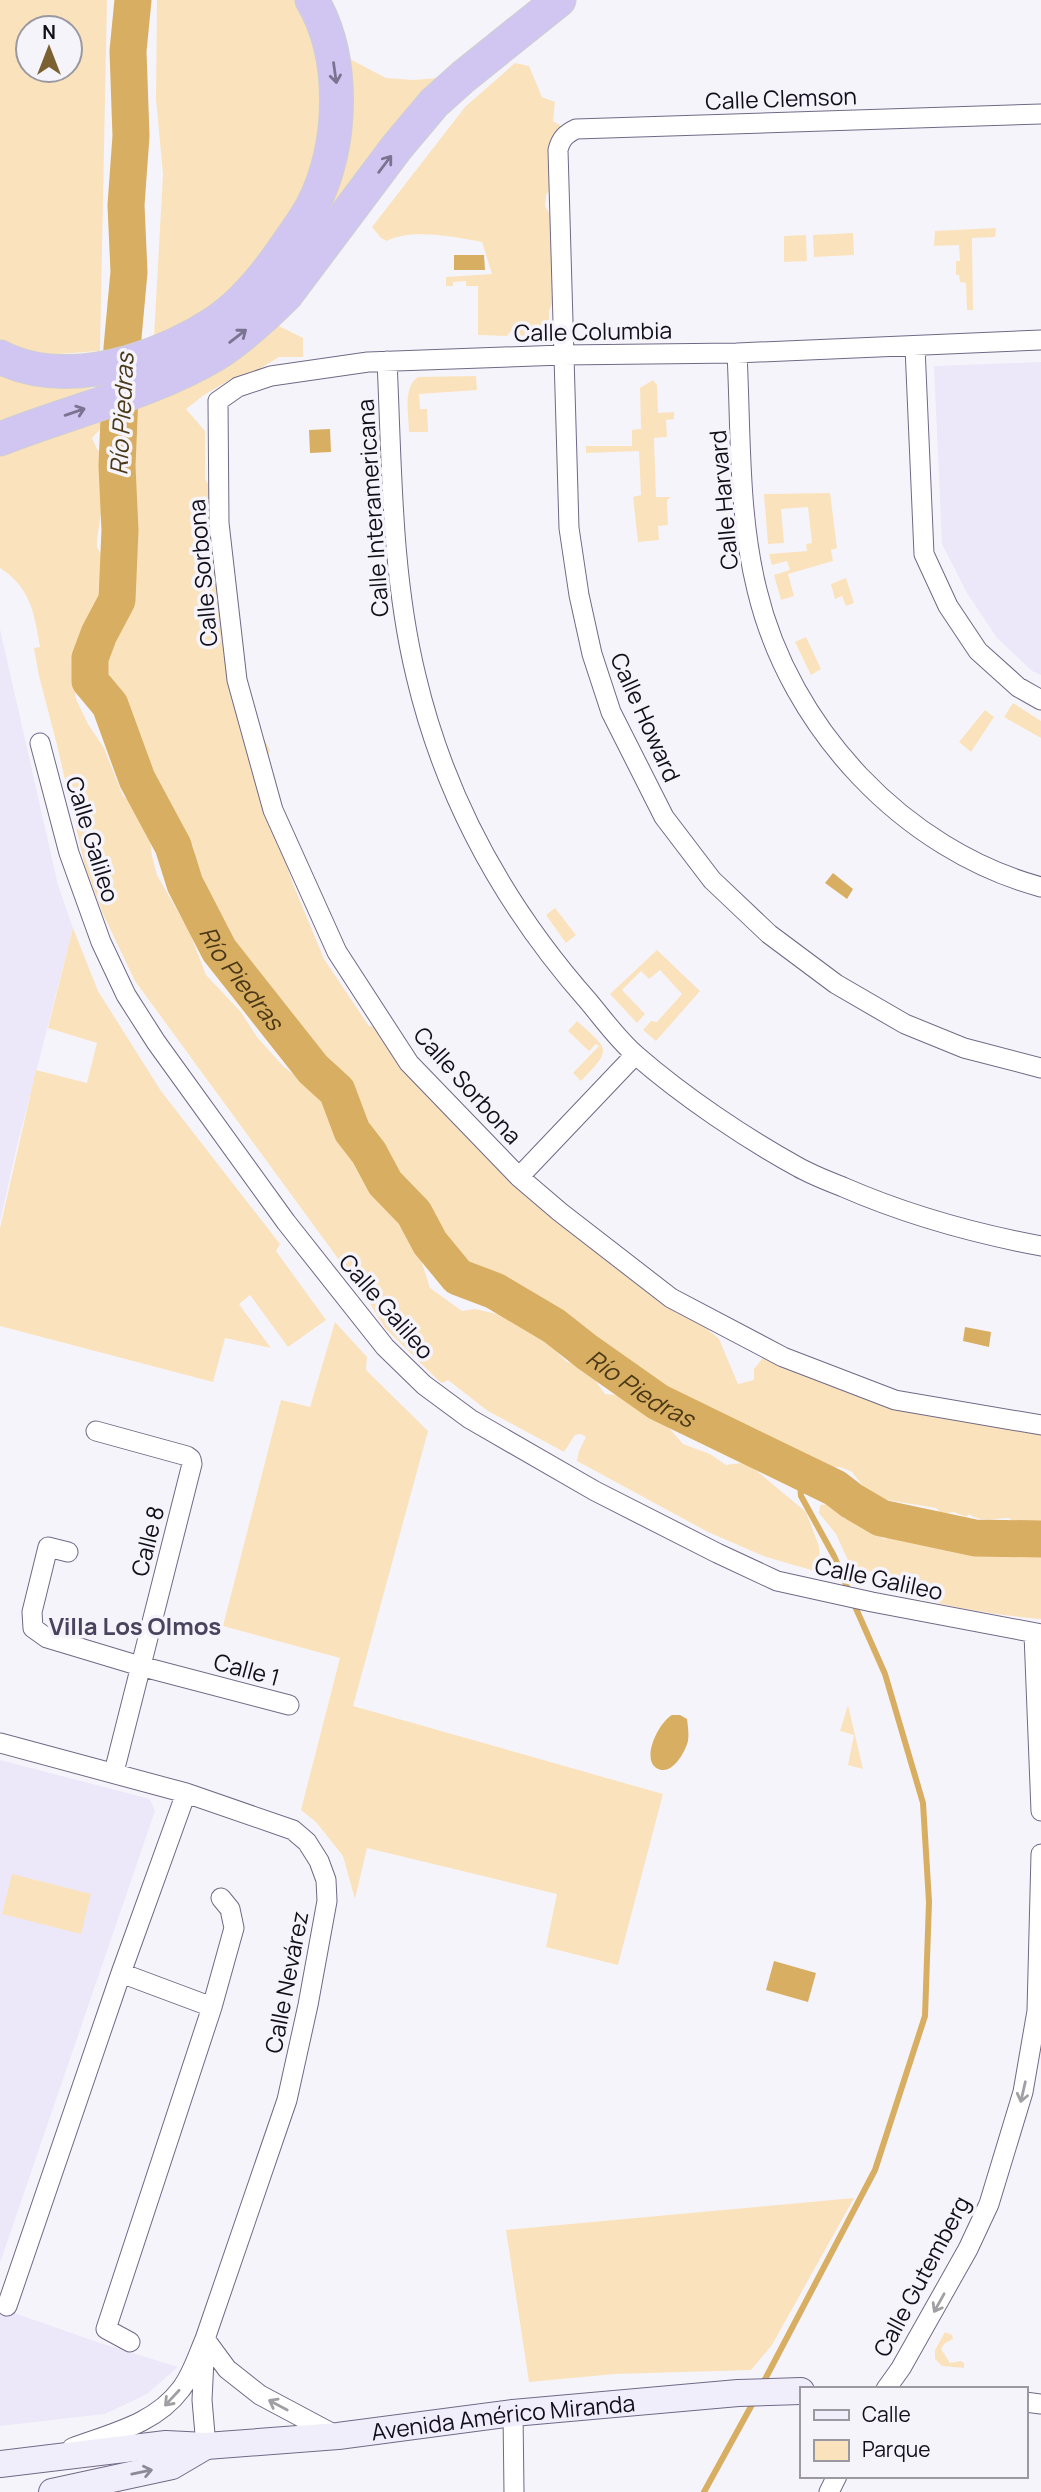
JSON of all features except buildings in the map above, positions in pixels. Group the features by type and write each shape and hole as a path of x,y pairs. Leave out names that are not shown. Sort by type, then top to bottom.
{"highway":[{"path":"5,437 178,359 254,289 271,269 314,202 330,150 336,116 337,86 328,36 312,0"},
{"path":"463,77 504,26 535,0"},
{"path":"0,357 34,369 60,371 217,353 271,311 286,295 397,147 434,103 559,0"}],"street":[{"name":"Calle Clemson","path":"558,173 560,142 566,134 576,130 1041,114"},
{"name":"Calle Howard","path":"558,173 569,528 579,595 592,654 611,712 664,817 712,880 769,934 836,984 905,1024 964,1048 1041,1068"},
{"name":"Calle Columbia","path":"219,467 218,401 237,387 271,376 387,361 737,353 1041,340"},
{"path":"915,346 924,554 948,606 978,651 1018,687 1041,700"},
{"name":"Calle Harvard","path":"737,353 745,527 750,559 766,622 781,659 803,701 830,742 890,806 919,828 963,855 993,870 1041,887"},
{"name":"Calle Interamericana","path":"387,361 397,571 416,678 434,742 464,817 506,894 565,975 635,1055 724,1121 800,1168 885,1206 979,1235 1041,1246"},
{"name":"Calle Sorbona","path":"219,467 219,523 237,680 273,810 338,952 409,1063 519,1177 671,1298 783,1357 895,1400 1041,1424"},
{"name":"Calle Galileo","path":"40,743 69,853 101,942 126,995 156,1042 270,1199 385,1347 424,1385 470,1419 595,1491 777,1581 839,1596 1037,1634"},
{"path":"519,1177 635,1055"},
{"name":"Calle 8","path":"96,1431 191,1459 114,1772"},
{"name":"Calle 1","path":"68,1552 48,1547 32,1612 33,1628 47,1638 140,1666 289,1705"},
{"path":"1037,1634 1041,1811"},
{"name":"Calle Nevárez","path":"0,1743 186,1793 293,1830 307,1842 326,1880 327,1901 308,2005 286,2099 205,2339 202,2400 206,2446"},
{"path":"8,2306 121,1973 186,1793"},
{"name":"Calle Gutemberg","path":"887,2387 955,2274 989,2204 1023,2092 1039,2011 1041,1854"},
{"path":"130,2342 106,2329 212,2007 234,1928 230,1909 221,1898"},
{"path":"121,1973 212,2007"},
{"path":"38,2460 127,2429 161,2410 183,2387 205,2339 227,2369 260,2395 338,2437"},
{"name":"Avenida Américo Miranda","path":"0,2464 166,2444 206,2446 338,2437 513,2413 738,2393 790,2391"},
{"path":"513,2413 514,2492"},
{"name":"Avenida Américo Miranda","path":"51,2492 172,2466 206,2446"}],"shaded area":[{"path":"454,255 484,255 485,270 454,270"},
{"path":"1041,362 1041,675 1032,671 997,638 967,593 942,544 934,366"},
{"path":"330,429 331,452 310,453 309,430"},
{"path":"0,629 58,885 73,928 0,1222"},
{"path":"833,873 853,889 847,899 825,883"},
{"path":"965,1327 991,1332 989,1347 963,1341"},
{"path":"672,1715 687,1719 688,1741 676,1763 666,1770 661,1770 655,1767 650,1755 658,1731"},
{"path":"0,1760 150,1799 155,1811 0,2263"},
{"path":"774,1961 816,1973 808,2002 766,1990"},
{"path":"0,2308 178,2367 147,2394 105,2414 0,2426"}],"green space":[{"path":"0,0 107,0 100,351 43,355 0,345"},
{"path":"157,0 300,0 327,61 319,158 275,247 210,312 154,337 163,174 156,99"},
{"path":"348,58 386,78 438,78 308,247"},
{"path":"515,63 529,66 542,97 555,102 553,121 561,126 565,140 546,195 545,206 555,222 556,294 549,311 549,327 528,336 511,331 507,336 478,335 478,286 466,286 466,281 453,282 453,286 446,286 446,277 492,274 482,242 421,234 387,241 372,227 465,107"},
{"path":"996,228 995,237 972,238 973,310 967,310 966,283 960,282 959,275 956,275 956,261 960,261 959,245 934,246 935,231"},
{"path":"853,233 854,255 814,257 813,235"},
{"path":"806,235 807,261 784,262 784,236"},
{"path":"277,325 303,338 303,357 279,357 258,370 233,378 186,409 205,431 205,479 210,487 216,574 263,737 270,750 260,789 293,884 324,959 369,1026 394,1029 413,1078 719,1339 738,1384 754,1380 754,1369 766,1354 1041,1430 1041,1535 1026,1534 1009,1518 983,1519 954,1512 942,1514 936,1508 881,1499 867,1491 852,1472 840,1467 813,1469 803,1463 784,1459 766,1464 725,1441 685,1429 673,1421 650,1388 606,1358 555,1313 529,1306 520,1290 506,1280 472,1266 437,1241 422,1213 398,1184 389,1180 384,1154 361,1122 343,1087 331,1090 318,1076 318,1059 310,1045 275,996 263,987 217,917 193,846 179,830 160,787 137,748 130,744 134,717 105,668 104,648 119,619 126,591 130,536 113,528 114,521 132,491 136,478 124,411"},
{"path":"0,368 93,381 91,388 0,425"},
{"path":"476,376 477,390 419,394 420,409 427,409 428,432 409,432 408,395 418,377"},
{"path":"653,380 657,385 658,413 674,412 674,419 666,420 667,437 654,438 656,497 671,497 667,500 668,525 658,526 659,540 638,542 633,497 641,495 639,451 586,453 586,446 632,446 632,430 641,429 640,388"},
{"path":"105,418 104,425 92,438 107,461 97,539 97,547 104,560 103,591 98,609 80,638 79,654 72,666 76,699 104,748 123,796 140,807 148,822 157,875 189,931 206,975 241,1012 257,1037 283,1066 303,1082 313,1080 325,1089 332,1103 337,1136 371,1185 413,1235 430,1288 462,1311 475,1309 532,1322 551,1339 557,1352 567,1362 586,1368 605,1394 631,1397 644,1403 683,1444 710,1454 726,1465 741,1463 752,1467 806,1512 819,1546 820,1562 815,1571 766,1557 708,1532 577,1461 586,1437 581,1434 575,1435 564,1452 488,1411 448,1380 442,1383 438,1380 385,1328 364,1294 135,981 103,914 85,866 39,676 34,648 40,647 33,612 25,593 0,568 0,453"},
{"path":"830,493 837,548 831,550 833,561 788,574 794,596 781,600 774,575 790,570 787,561 772,565 769,554 807,551 806,544 812,543 808,507 781,509 784,543 768,544 764,494"},
{"path":"846,578 854,603 846,606 842,596 835,599 831,584"},
{"path":"806,637 821,669 811,675 795,642"},
{"path":"1013,703 1041,721 1041,738 1004,717"},
{"path":"985,710 994,717 971,752 959,742"},
{"path":"555,908 576,935 566,943 546,915"},
{"path":"73,928 98,991 161,1091 280,1244 276,1251 326,1320 288,1347 250,1295 239,1304 271,1348 225,1338 213,1382 0,1326 0,1228 36,1070 87,1083 97,1043 48,1028"},
{"path":"657,950 700,991 656,1041 643,1030 651,1021 657,1022 682,994 660,970 649,979 641,971 622,990 645,1014 637,1023 610,994"},
{"path":"577,1021 596,1038 603,1050 598,1062 581,1081 573,1073 599,1046 596,1044 589,1051 568,1031"},
{"path":"335,1322 367,1357 366,1370 428,1431 353,1706 663,1794 618,1965 546,1947 557,1894 367,1848 355,1899 343,1856 316,1822 301,1810 340,1658 223,1626 281,1400 310,1407"},
{"path":"830,1504 845,1519 853,1516 868,1523 869,1531 885,1539 897,1536 918,1544 920,1538 939,1537 963,1551 1012,1552 1023,1549 1041,1554 1041,1619 978,1611 926,1600 885,1583 875,1572 851,1567 836,1534 819,1513 820,1505"},
{"path":"848,1705 863,1769 848,1765 854,1735 840,1731"},
{"path":"12,1874 91,1894 81,1934 2,1914"},
{"path":"854,2198 772,2345 751,2370 615,2374 529,2382 506,2230"},
{"path":"945,2332 952,2335 953,2339 941,2349 950,2363 961,2361 964,2368 942,2366 935,2359 935,2350"}],"waterway":[{"name":"Río Piedras","path":"133,0 128,51 131,136 126,205 129,272 122,348 117,466 120,530 117,600 90,658 90,681 110,705 137,779 173,846 185,884 219,950 313,1069 337,1091 352,1131 369,1153 385,1183 414,1213 430,1243 458,1277 495,1291 554,1326 658,1402 835,1488 881,1518 975,1538 1041,1539"},
{"path":"799,1471 801,1496 834,1556 850,1594"},
{"path":"762,2385 875,2170 925,2016 929,1902 923,1803 885,1674 854,1604"},
{"path":"704,2492 754,2401"}],"district":[{"name":"Villa Los Olmos","path":"135,1625"}]}
